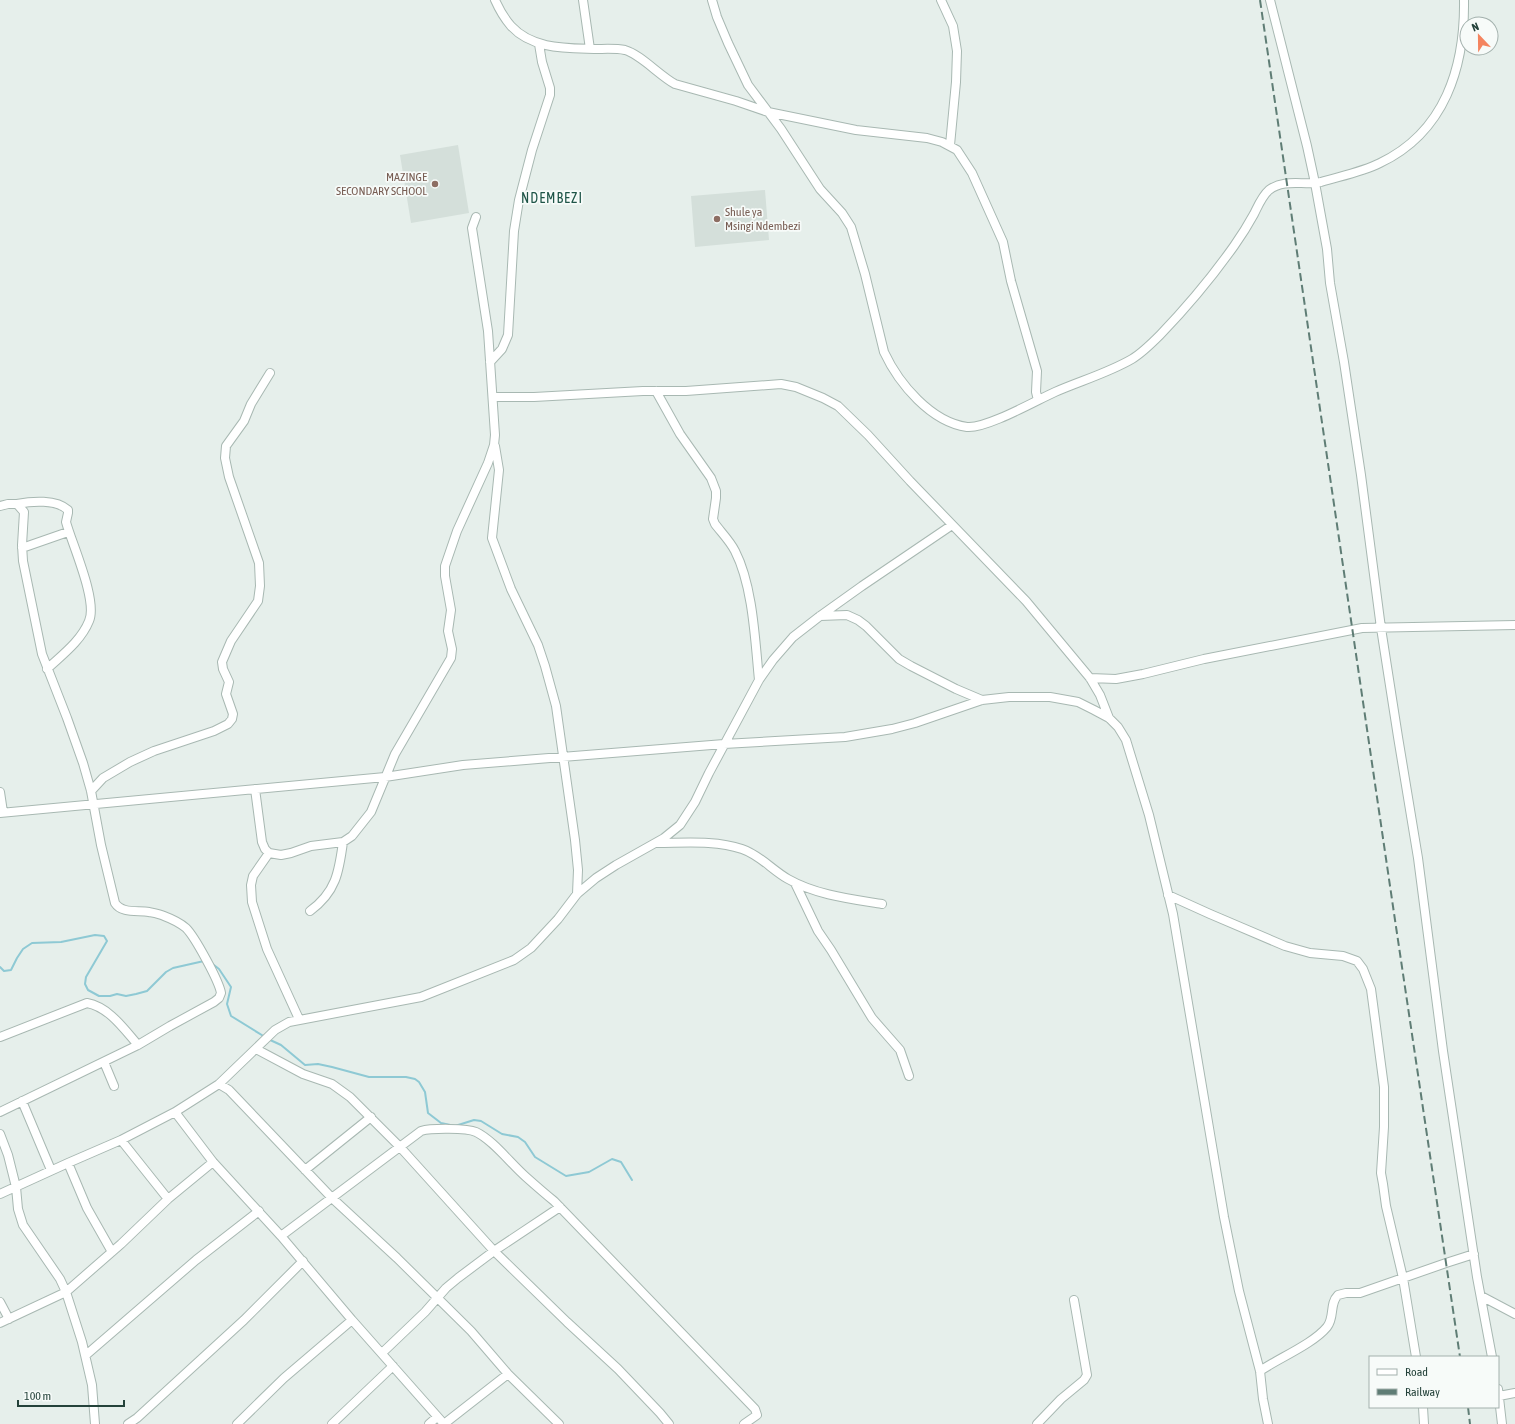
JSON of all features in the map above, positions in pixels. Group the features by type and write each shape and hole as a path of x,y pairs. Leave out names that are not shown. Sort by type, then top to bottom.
{"street":[{"path":"494,0 512,26 526,38 540,44 569,48 625,50 675,84 736,101 768,112 856,130 926,138 950,145 957,150 972,173 1003,242 1013,289 1037,371 1036,392 1038,400"},
{"path":"583,0 590,49"},
{"path":"712,0 717,17 740,71 756,97 781,129 820,189 842,213 851,227 865,274 884,352 897,375 917,399 927,408 946,420 966,427 979,426 999,418 1116,367 1142,352 1160,335 1218,267 1235,244 1268,191 1286,182 1315,183 1361,171 1401,151 1419,136 1436,116 1454,79 1459,58 1464,18 1464,0"},
{"path":"941,0 953,26 956,51 956,82 950,145"},
{"path":"1270,0 1315,183 1360,467 1381,628 1418,858 1434,991 1474,1254 1492,1356"},
{"path":"490,362 502,349 508,335 512,257 519,200 532,150 550,95 550,88 542,62 540,44"},
{"path":"476,216 472,228 488,331 493,397 494,445 499,470 492,538 505,575 532,632 545,666 557,712 575,840 578,870 577,894"},
{"path":"91,791 103,778 130,762 154,751 214,731 228,724 232,719 233,714 226,694 229,682 223,669 222,662 231,641 258,601 260,586 259,563 229,477 225,450 228,441 244,421 251,404 270,373"},
{"path":"493,397 534,397 628,391 702,391 781,384 796,387 823,398 838,406 868,434 952,525 1026,601 1090,678 1100,695 1109,718"},
{"path":"656,391 680,434 711,478 716,491 713,519 714,524 734,549 743,571 754,628 759,680"},
{"path":"255,789 262,842 265,849 269,853 275,855 285,855 311,846 343,842 352,836 367,819 378,798 385,777 406,734 451,658 452,649 448,632 451,610 445,576 445,566 457,531 481,481 494,445"},
{"path":"0,506 29,502 55,503 66,508 68,512 65,521 86,585 91,615 87,626 77,640 47,670"},
{"path":"0,1112 138,1045 214,1002 219,998 221,991 190,934 181,924 164,916 150,912 125,910 116,905 101,845 91,791 73,734 42,654 24,572 22,548 24,513 23,509 17,504"},
{"path":"0,1194 68,1162 121,1140 176,1112 218,1084 280,1027 299,1019 421,996 514,960 531,948 558,919 577,894 608,870 656,843 680,825 759,680 773,660 793,637 820,616 952,525"},
{"path":"22,548 68,532"},
{"path":"820,616 847,615 858,620 899,659 956,689 982,700"},
{"path":"1090,678 1116,679 1234,653 1362,628 1515,625"},
{"path":"0,792 2,813 385,777 463,765 724,744 845,737 892,729 982,700 1010,696 1050,697 1078,702 1109,718 1118,727 1126,740 1132,757 1149,815 1168,895 1192,1022 1230,1247 1239,1291 1260,1371 1263,1399 1268,1424"},
{"path":"310,910 324,900 332,888 339,870 343,842"},
{"path":"656,843 710,843 741,849 752,853 776,872 795,883 835,896 882,904"},
{"path":"269,853 253,876 251,885 252,902 266,950 299,1019"},
{"path":"795,883 818,931 866,1009 900,1050 909,1076"},
{"path":"1168,895 1285,946 1310,953 1343,956 1357,961 1360,964 1371,989 1384,1088 1382,1178 1386,1206 1403,1278 1416,1356"},
{"path":"0,1037 87,1003 109,1014 138,1045"},
{"path":"256,1048 303,1074 332,1084 350,1097 400,1147 494,1251 618,1369 669,1424"},
{"path":"104,1062 114,1086"},
{"path":"218,1084 229,1090 332,1198 397,1258 471,1331 508,1374 559,1424"},
{"path":"22,1101 51,1170"},
{"path":"176,1112 213,1162 259,1211 352,1320 444,1424 508,1374"},
{"path":"305,1170 371,1117"},
{"path":"281,1236 413,1137 425,1130 464,1129 474,1131 488,1140 560,1207 755,1409 757,1415 744,1424"},
{"path":"0,1134 16,1187 18,1209 23,1225 55,1272 66,1292 86,1355 92,1385 95,1424"},
{"path":"121,1140 168,1199"},
{"path":"68,1162 87,1208 112,1252"},
{"path":"0,1323 66,1292 112,1252 168,1199 213,1162"},
{"path":"382,1353 425,1312 436,1298 458,1278 494,1251 560,1207"},
{"path":"86,1355 196,1260 259,1211"},
{"path":"1260,1371 1289,1354 1325,1329 1330,1322 1333,1302 1338,1295 1346,1293 1360,1293 1474,1254"},
{"path":"128,1424 142,1414 197,1364 303,1262"},
{"path":"1481,1296 1515,1314"},
{"path":"1037,1424 1061,1399 1084,1380 1087,1375 1074,1300"},
{"path":"0,1302 9,1319"},
{"path":"237,1424 284,1378 352,1320"},
{"path":"332,1424 393,1366"},
{"path":"1502,1424 1499,1392 1515,1392"},
{"path":"1423,1408 1424,1424"},
{"path":"429,1424 437,1417"}],"shaded area":[{"name":"MAZINGE SECONDARY SCHOOL","path":"458,145 469,213 411,223 400,155"},
{"path":"765,190 769,240 695,247 691,196"}],"waterway":[{"path":"0,967 4,971 11,970 23,949 32,943 61,942 95,935 104,936 107,941 86,977 85,984 88,990 99,996 110,996 117,994 126,996 147,991 166,972 173,968 204,961"},
{"path":"210,962 219,969 231,987 227,1004 231,1016 265,1037"},
{"path":"268,1039 281,1045 305,1065 318,1064 369,1077 406,1077 415,1079 419,1082 425,1092 428,1113 441,1123 455,1126 474,1120 481,1121 502,1134 518,1137 525,1142 535,1157 566,1176 589,1172 612,1159 621,1162 632,1180"}],"railway":[{"path":"1260,0 1460,1356"},
{"path":"1468,1408 1470,1424"}],"place":[{"name":"MAZINGE SECONDARY SCHOOL","path":"435,184"},
{"name":"Shule ya Msingi Ndembezi","path":"717,219"}],"district":[{"name":"NDEMBEZI","path":"552,198"}]}
